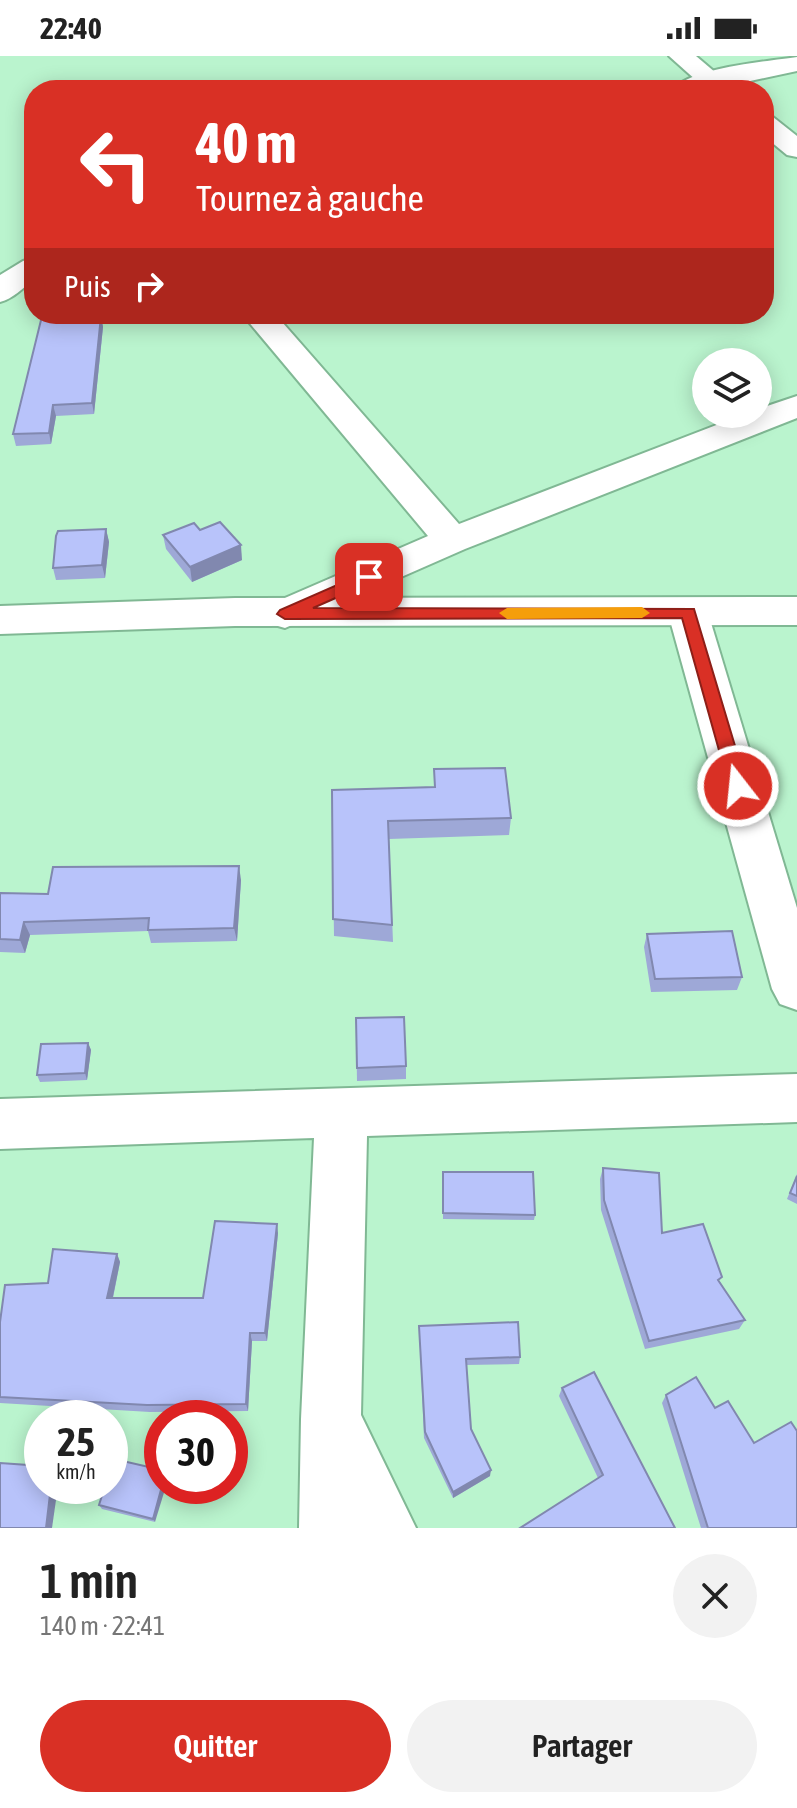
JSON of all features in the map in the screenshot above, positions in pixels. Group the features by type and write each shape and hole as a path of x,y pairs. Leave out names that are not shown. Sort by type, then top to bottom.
{"street":[{"path":"681,56 711,80"},
{"path":"736,80 797,64"},
{"path":"774,131 797,149"},
{"path":"0,293 7,284 24,273"},
{"path":"267,324 452,540"},
{"path":"285,614 452,540 797,406"},
{"path":"0,620 235,612 797,611"},
{"path":"688,613 797,989"},
{"path":"0,1124 797,1098"},
{"path":"331,1528 331,1419 341,1114"},
{"path":"331,1419 384,1528"}],"building":[{"path":"40,324 100,324 92,403 53,405 49,433 13,434"},
{"path":"220,522 241,545 190,567 163,535 194,523 200,530"},
{"path":"106,529 102,565 53,568 58,531"},
{"path":"505,768 511,818 388,821 392,925 333,919 332,790 435,787 434,769"},
{"path":"239,866 234,928 148,930 149,918 24,922 20,940 0,939 0,893 48,894 53,867"},
{"path":"732,931 742,977 655,979 647,934"},
{"path":"404,1017 406,1066 357,1068 356,1018"},
{"path":"88,1043 85,1073 37,1075 41,1044"},
{"path":"603,1168 659,1173 662,1233 703,1224 722,1277 718,1280 745,1320 649,1341 604,1200"},
{"path":"443,1172 533,1172 535,1215 443,1213"},
{"path":"797,1176 797,1196 790,1193"},
{"path":"215,1221 277,1224 265,1333 250,1333 246,1400 144,1400 144,1405 128,1404 128,1400 0,1397 0,1322 5,1285 48,1283 53,1249 117,1254 107,1298 203,1298"},
{"path":"518,1322 520,1357 466,1359 471,1429 491,1470 453,1492 425,1432 419,1326"},
{"path":"594,1372 675,1528 520,1528 603,1475 562,1388"},
{"path":"696,1377 715,1408 728,1401 754,1443 791,1422 797,1431 797,1528 708,1528 666,1395"},
{"path":"128,1462 144,1466 144,1504 157,1504 153,1519 99,1505 128,1504"},
{"path":"0,1463 24,1465 24,1504 49,1504 46,1528 0,1528"}],"slow traffic":[{"path":"507,613 642,613"}],"route":[{"path":"369,577 285,614 688,613 738,786"}]}
